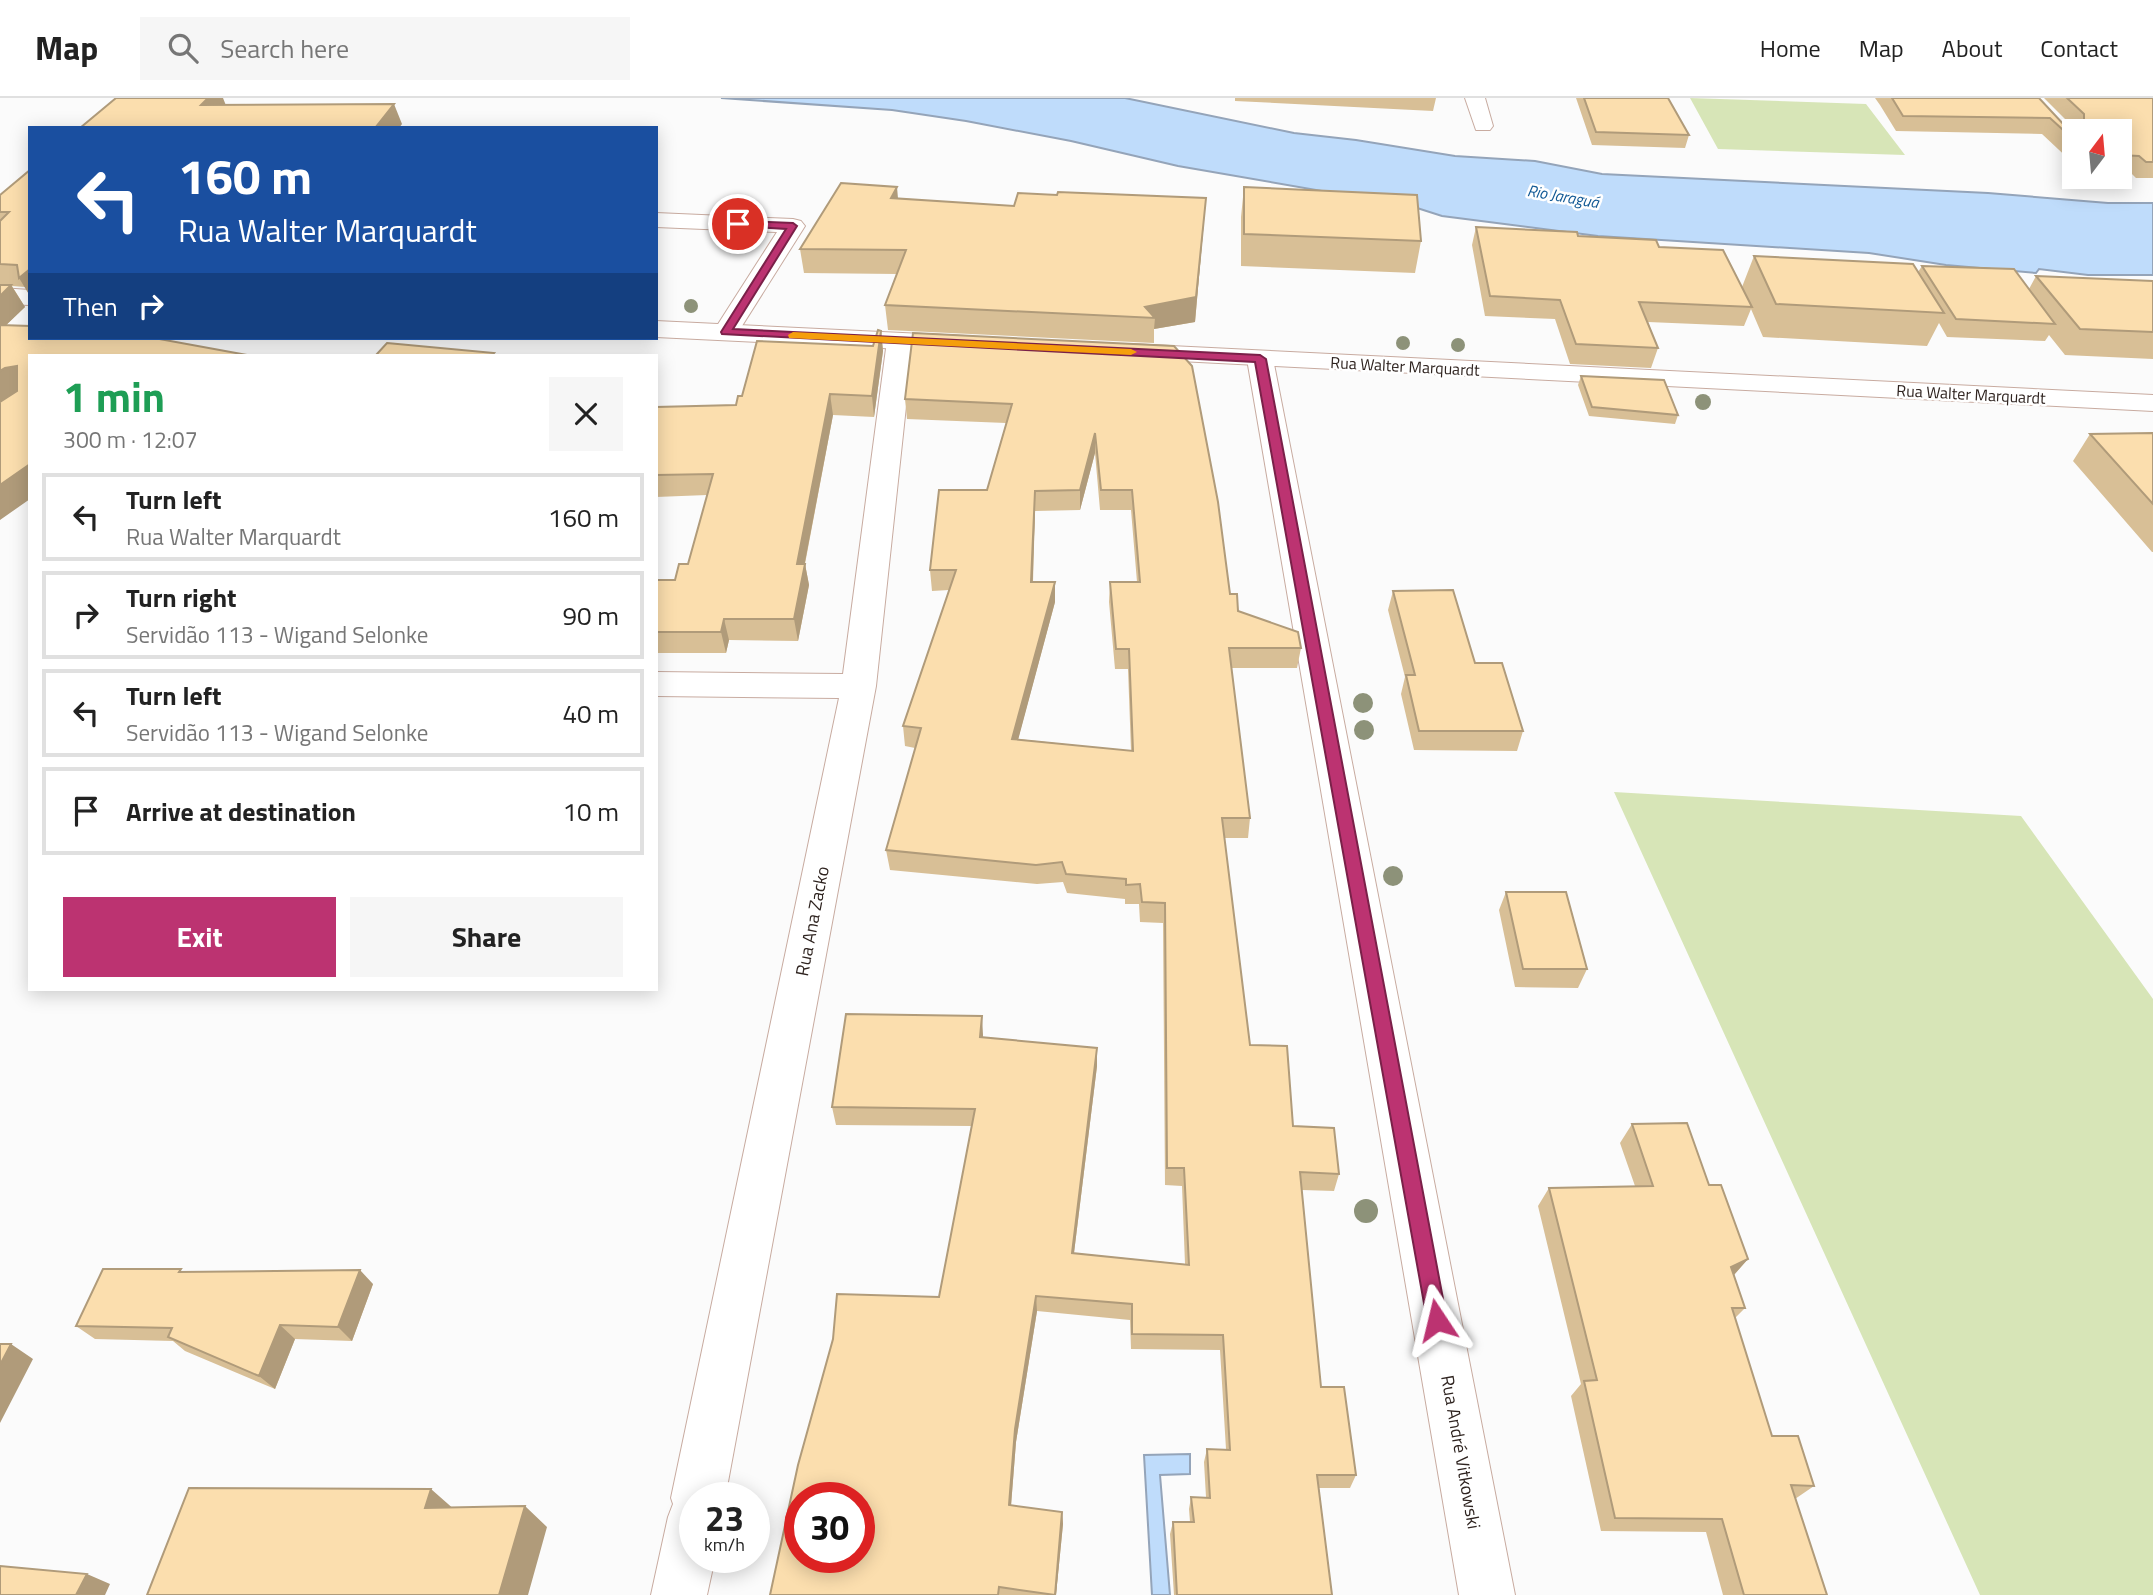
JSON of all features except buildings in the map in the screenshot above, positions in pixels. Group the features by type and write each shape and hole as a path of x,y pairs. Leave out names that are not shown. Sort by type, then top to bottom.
{"street":[{"path":"1475,98 1483,125"},
{"path":"658,220 793,226 726,332"},
{"path":"0,296 28,298"},
{"path":"658,329 985,345"},
{"name":"Rua Ana Zacko","path":"701,1482 859,686 900,341"},
{"name":"Rua Walter Marquardt","path":"1111,351 2153,403"},
{"name":"Rua André Vitkowski","path":"1260,359 1488,1595"},
{"path":"658,684 859,686"},
{"path":"679,1595 684,1573"}],"green space":[{"path":"1690,98 1866,104 1905,155 1718,149"},
{"path":"1614,792 2021,816 2153,999 2153,1595 1980,1595"}],"water":[{"name":"Rio Jaraguá","path":"721,98 1125,98 1294,133 1455,156 1535,161 1602,174 1988,193 2108,203 2153,203 2153,275 2088,275 2039,269 2036,273 1946,265 1869,253 1598,236 1442,216 1414,207 1178,166 1071,141 966,121 892,110"},
{"path":"1190,1454 1190,1474 1160,1475 1170,1595 1152,1595 1144,1455"}],"slow traffic":[{"path":"793,335 1131,352"}],"route":[{"path":"738,224 793,226 726,332 1260,359 1437,1320"}]}
